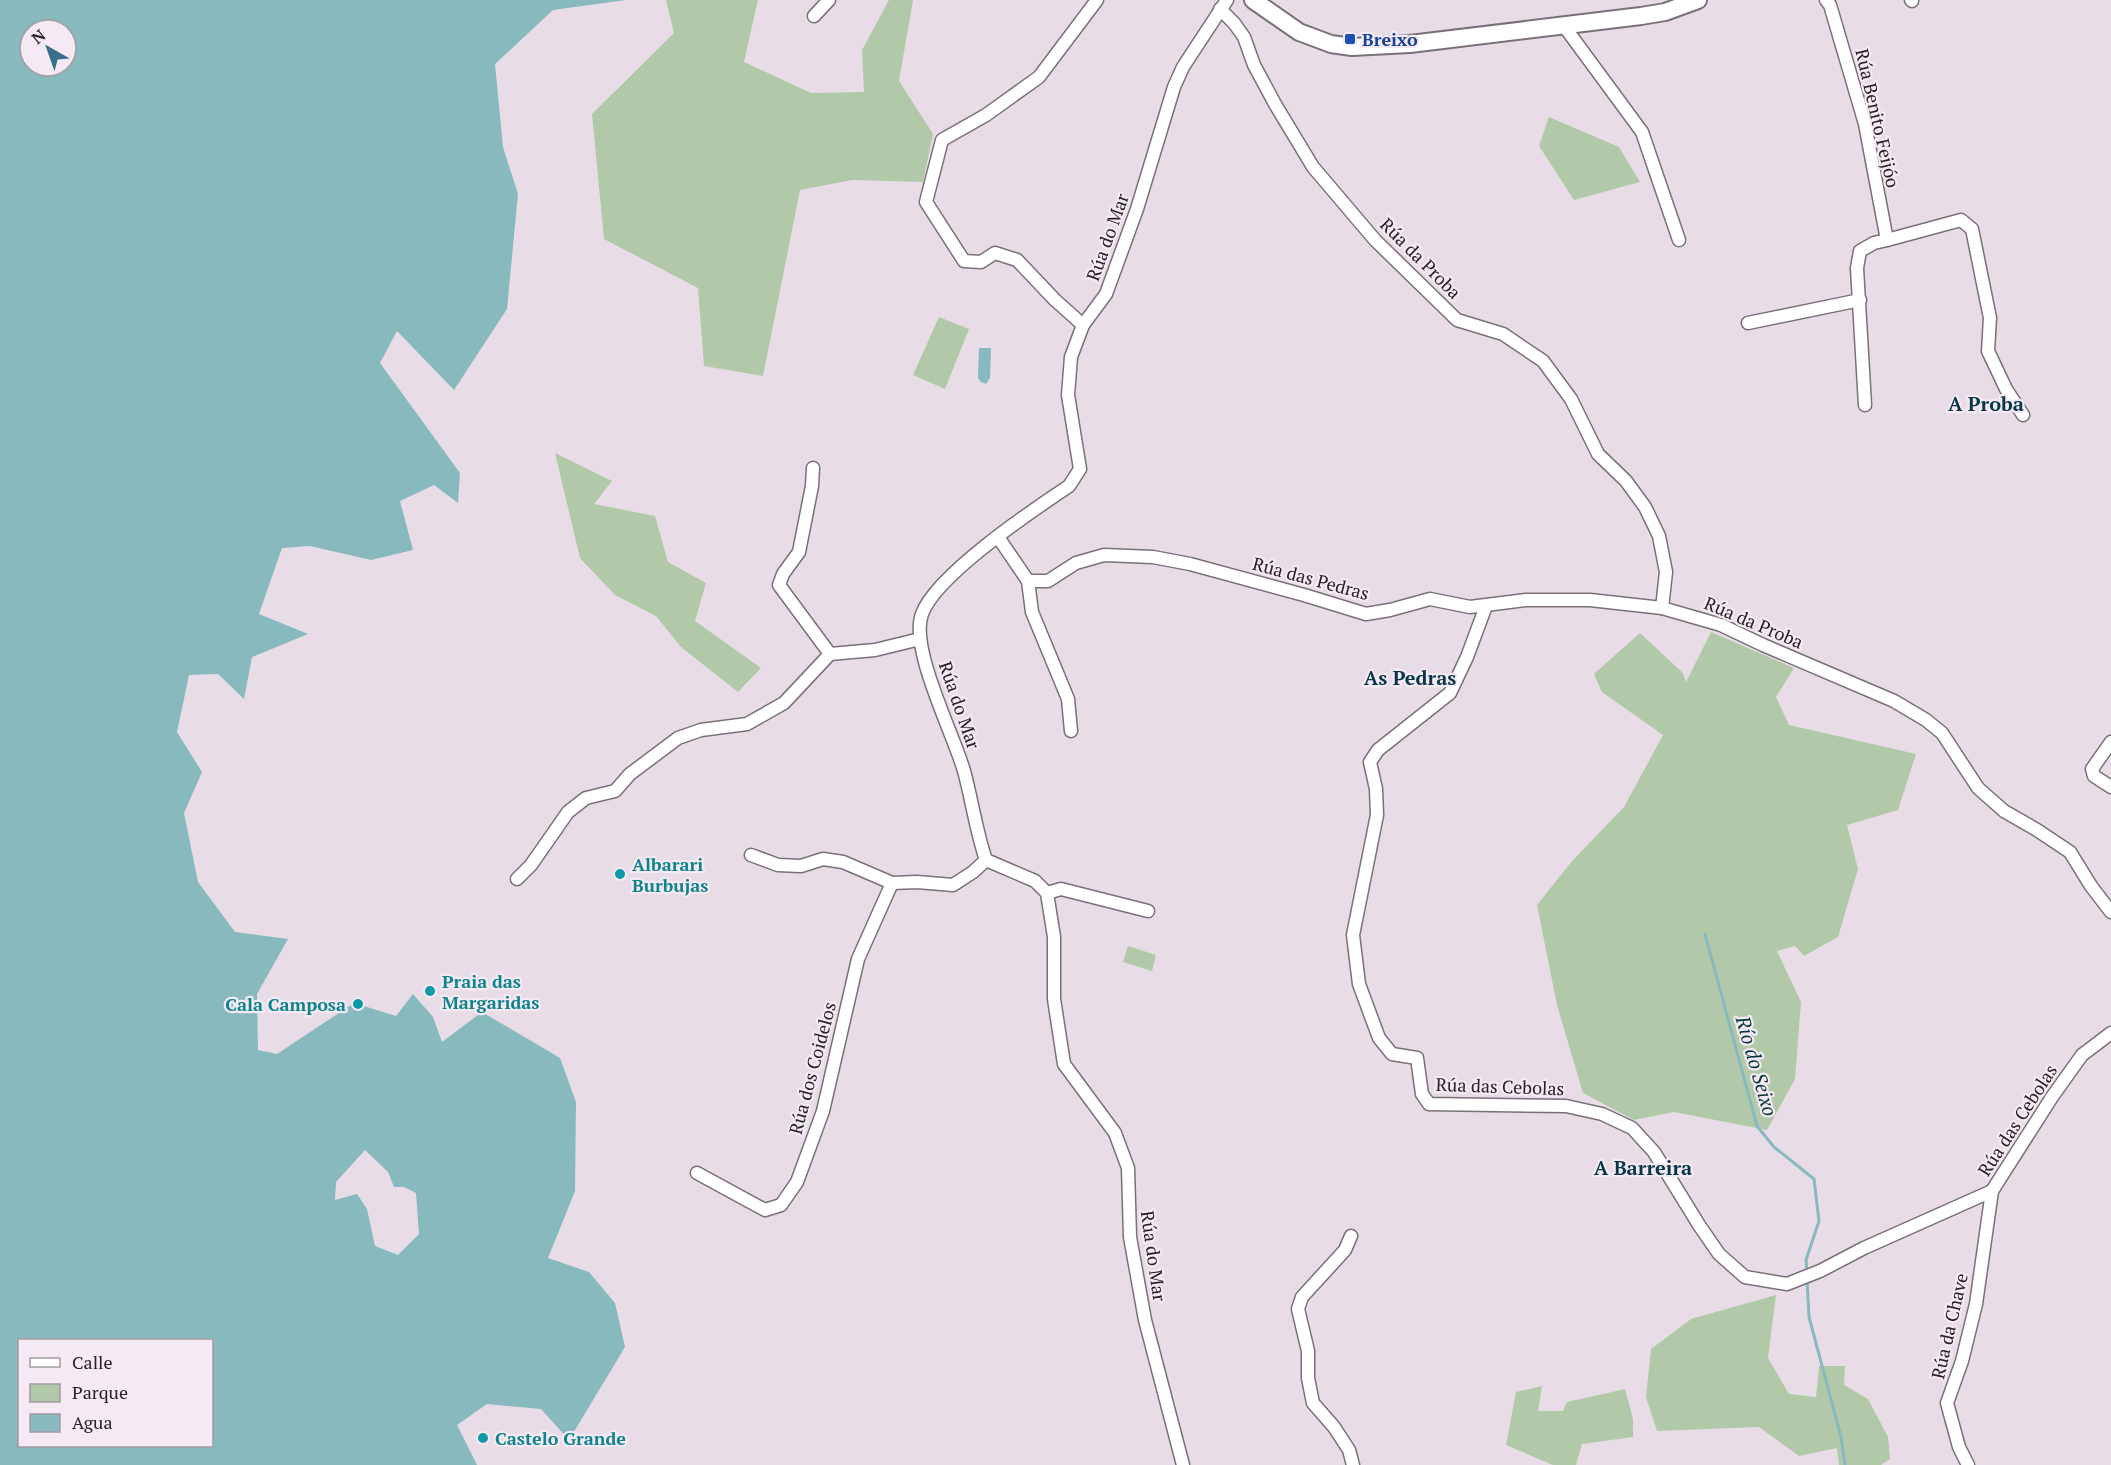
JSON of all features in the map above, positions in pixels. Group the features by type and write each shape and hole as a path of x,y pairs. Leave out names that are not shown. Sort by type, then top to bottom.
{"main road":[{"path":"1257,1 1299,32 1331,44 1352,47 1410,44 1564,26 1665,12 1698,0"}],"street":[{"path":"814,16 829,0"},
{"path":"1083,325 1055,300 1017,260 995,253 981,262 964,261 926,202 942,140 986,115 1039,77 1098,0"},
{"name":"Rúa Benito Feijóo","path":"1831,2 1865,124 1887,240"},
{"name":"Rúa do Mar","path":"986,860 963,768 928,670 920,639 920,621 927,602 950,577 998,537 1069,486 1080,469 1068,395 1071,357 1083,325 1106,294 1137,209 1174,87 1183,67 1224,5"},
{"name":"Rúa da Proba","path":"1224,5 1244,37 1254,65 1275,104 1313,167 1375,240 1457,320 1503,334 1543,361 1571,399 1598,454 1626,481 1639,498 1659,536 1666,572 1662,608 1721,625 1894,702 1926,720 1948,740 1978,788 2004,811 2070,852 2091,886 2111,912"},
{"path":"1564,26 1642,132 1679,240"},
{"path":"1865,405 1857,268 1860,251 1874,243 1961,220 1972,229 1990,318 1988,351 2006,389 2023,415"},
{"path":"1748,323 1860,300"},
{"path":"813,468 812,486 799,552 783,574 779,585 830,654"},
{"path":"998,537 1028,581 1032,612 1068,699 1071,731"},
{"name":"Rúa das Pedras","path":"1028,581 1048,581 1076,563 1104,555 1154,557 1190,564 1366,614 1430,599 1470,607 1526,600 1590,600 1662,608"},
{"name":"Rúa das Cebolas","path":"1486,606 1467,657 1450,693 1378,750 1370,762 1376,789 1377,815 1353,935 1359,984 1378,1038 1392,1054 1417,1058 1422,1094 1429,1104 1566,1106 1602,1114 1632,1128 1654,1152 1719,1254 1745,1277 1787,1284 1992,1191 2052,1097 2082,1055 2111,1033"},
{"path":"517,879 531,865 568,812 586,798 615,791 630,774 678,738 701,730 747,724 783,703 830,654 875,650 920,639"},
{"path":"2111,741 2092,769 2094,776 2111,787"},
{"path":"751,855 777,865 801,866 823,859 843,862 892,883 917,882 952,885 973,872 986,860 1035,881 1047,893 1061,889 1148,912"},
{"name":"Rúa dos Coidelos","path":"698,1173 765,1210 781,1205 797,1182 823,1111 858,959 892,883"},
{"name":"Rúa do Mar","path":"1047,893 1054,937 1054,999 1064,1064 1115,1133 1128,1168 1130,1237 1143,1310 1184,1465"},
{"name":"Rúa da Chave","path":"1968,1465 1959,1447 1947,1403 1962,1361 1976,1304 1992,1191"},
{"path":"1351,1236 1346,1250 1302,1297 1298,1309 1308,1351 1308,1378 1313,1403 1334,1427 1348,1450 1353,1465"}],"green space":[{"path":"666,0 758,0 744,62 811,93 864,92 862,50 889,0 913,0 899,81 933,134 923,182 852,180 800,190 763,376 704,366 698,288 604,239 592,114 674,33"},
{"path":"1549,117 1619,147 1640,182 1574,200 1539,146"},
{"path":"939,317 969,329 945,389 913,375"},
{"path":"555,453 612,481 594,504 655,516 668,562 706,583 695,621 761,668 738,692 681,647 656,616 615,595 580,558"},
{"path":"1711,632 1794,668 1776,697 1789,725 1916,754 1898,810 1847,825 1858,869 1838,937 1804,956 1795,946 1777,951 1801,1002 1795,1079 1767,1130 1674,1112 1634,1120 1583,1093 1557,1005 1537,905 1572,861 1624,807 1663,735 1602,692 1594,674 1640,633 1683,673 1686,682"},
{"path":"1128,946 1156,955 1152,971 1123,962"},
{"path":"1776,1295 1768,1358 1789,1394 1816,1397 1819,1366 1845,1366 1844,1385 1868,1399 1888,1437 1890,1459 1881,1465 1839,1465 1837,1448 1799,1456 1759,1427 1657,1431 1646,1397 1651,1349 1691,1319"},
{"path":"1542,1386 1538,1411 1563,1411 1567,1402 1625,1389 1633,1419 1633,1437 1582,1444 1576,1465 1553,1465 1506,1445 1516,1392"}],"water":[{"path":"0,0 626,0 553,10 495,64 503,147 518,194 507,309 454,390 397,331 380,363 460,473 458,503 434,485 400,501 413,550 371,560 310,546 282,548 259,614 308,634 252,657 244,699 218,674 189,675 177,732 202,772 184,813 198,882 235,932 288,939 257,994 258,1050 277,1054 354,1003 396,1016 413,994 433,1017 442,1042 482,1012 560,1058 576,1102 575,1191 548,1258 589,1272 615,1303 625,1347 569,1440 541,1409 487,1404 457,1425 477,1465 0,1465","holes":["365,1150 388,1172 394,1187 404,1187 416,1193 419,1234 398,1255 375,1246 367,1209 357,1194 335,1200 336,1182"]},
{"path":"979,348 991,348 990,378 986,384 978,378"}],"waterway":[{"name":"Río do Seixo","path":"1705,934 1757,1126 1774,1147 1814,1179 1819,1221 1806,1260 1807,1272"},
{"name":"Río do Seixo","path":"1807,1279 1809,1317 1841,1437 1845,1465"}],"place":[{"name":"Breixo","path":"1350,39"},
{"name":"Albarari Burbujas","path":"620,874"},
{"name":"Praia das Margaridas","path":"430,991"},
{"name":"Cala Camposa","path":"358,1004"},
{"name":"Castelo Grande","path":"483,1438"}],"district":[{"name":"A Proba","path":"1986,403"},
{"name":"As Pedras","path":"1410,677"},
{"name":"A Barreira","path":"1643,1167"}]}
